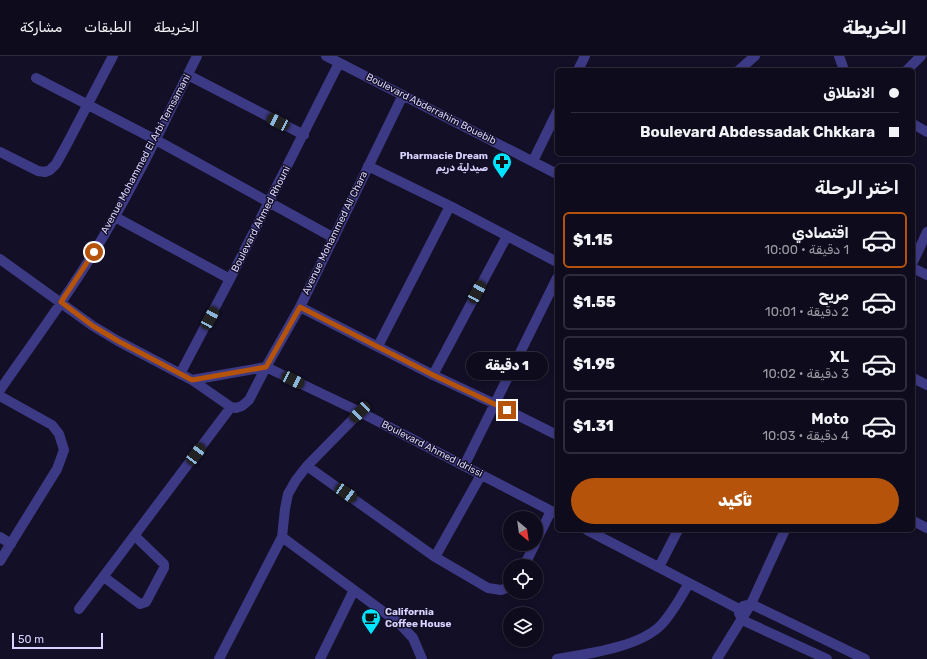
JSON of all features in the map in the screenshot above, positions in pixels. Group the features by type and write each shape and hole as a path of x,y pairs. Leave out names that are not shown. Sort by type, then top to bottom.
{"street":[{"path":"0,152 38,171 45,172 50,170 56,164 113,56"},
{"name":"Avenue Mohammed El Arbi Temsamani","path":"0,390 80,276 115,217 156,140 197,56"},
{"path":"579,68 585,56"},
{"path":"741,68 754,56"},
{"path":"839,56 843,68"},
{"path":"909,68 922,56"},
{"name":"Boulevard Abderrahim Bouebib","path":"333,59 555,173"},
{"name":"Boulevard Ahmed Rhouni","path":"180,374 304,135 333,59"},
{"path":"188,75 304,135"},
{"path":"36,78 156,140 334,238"},
{"name":"Avenue Mohammed Ali Chara","path":"231,407 236,408 242,406 249,400 254,391 300,307 403,95"},
{"path":"533,161 555,116"},
{"path":"915,125 927,132"},
{"path":"368,166 450,206 555,261"},
{"path":"378,346 450,206"},
{"path":"115,217 230,279"},
{"path":"915,258 927,232"},
{"path":"433,375 507,236"},
{"path":"0,259 105,333 192,380 231,407 80,609"},
{"path":"915,269 927,275"},
{"path":"464,466 555,282"},
{"path":"300,307 555,435"},
{"path":"192,380 266,367"},
{"name":"Boulevard Ahmed Idrissi","path":"266,367 360,412 554,513"},
{"path":"915,379 927,384"},
{"path":"0,396 52,425 59,434 64,450 57,469 0,561"},
{"path":"219,659 282,536 288,494 296,480 307,466 360,412"},
{"path":"307,466 435,557 488,588 503,590"},
{"path":"435,557 481,475"},
{"path":"543,530 554,513"},
{"path":"915,522 927,528"},
{"path":"592,532 737,608 742,620 827,659"},
{"path":"659,567 677,532"},
{"path":"717,659 751,604 784,532"},
{"path":"104,577 140,604 146,602 164,568 164,564 135,536"},
{"path":"282,536 407,630 413,638 422,659"},
{"path":"0,537 11,544"},
{"path":"557,659 588,654 622,645 648,635 661,625 689,583"},
{"path":"320,659 354,590"},
{"path":"737,608 751,604 865,659"}],"place":[{"name":"Pharmacie Dream صيدلية دريم","path":"502,179"},
{"name":"California Coffee House","path":"371,635"}],"route":[{"path":"94,252 80,276 61,302 93,326 118,341 192,380 266,367 300,307 433,375 507,410"}]}
